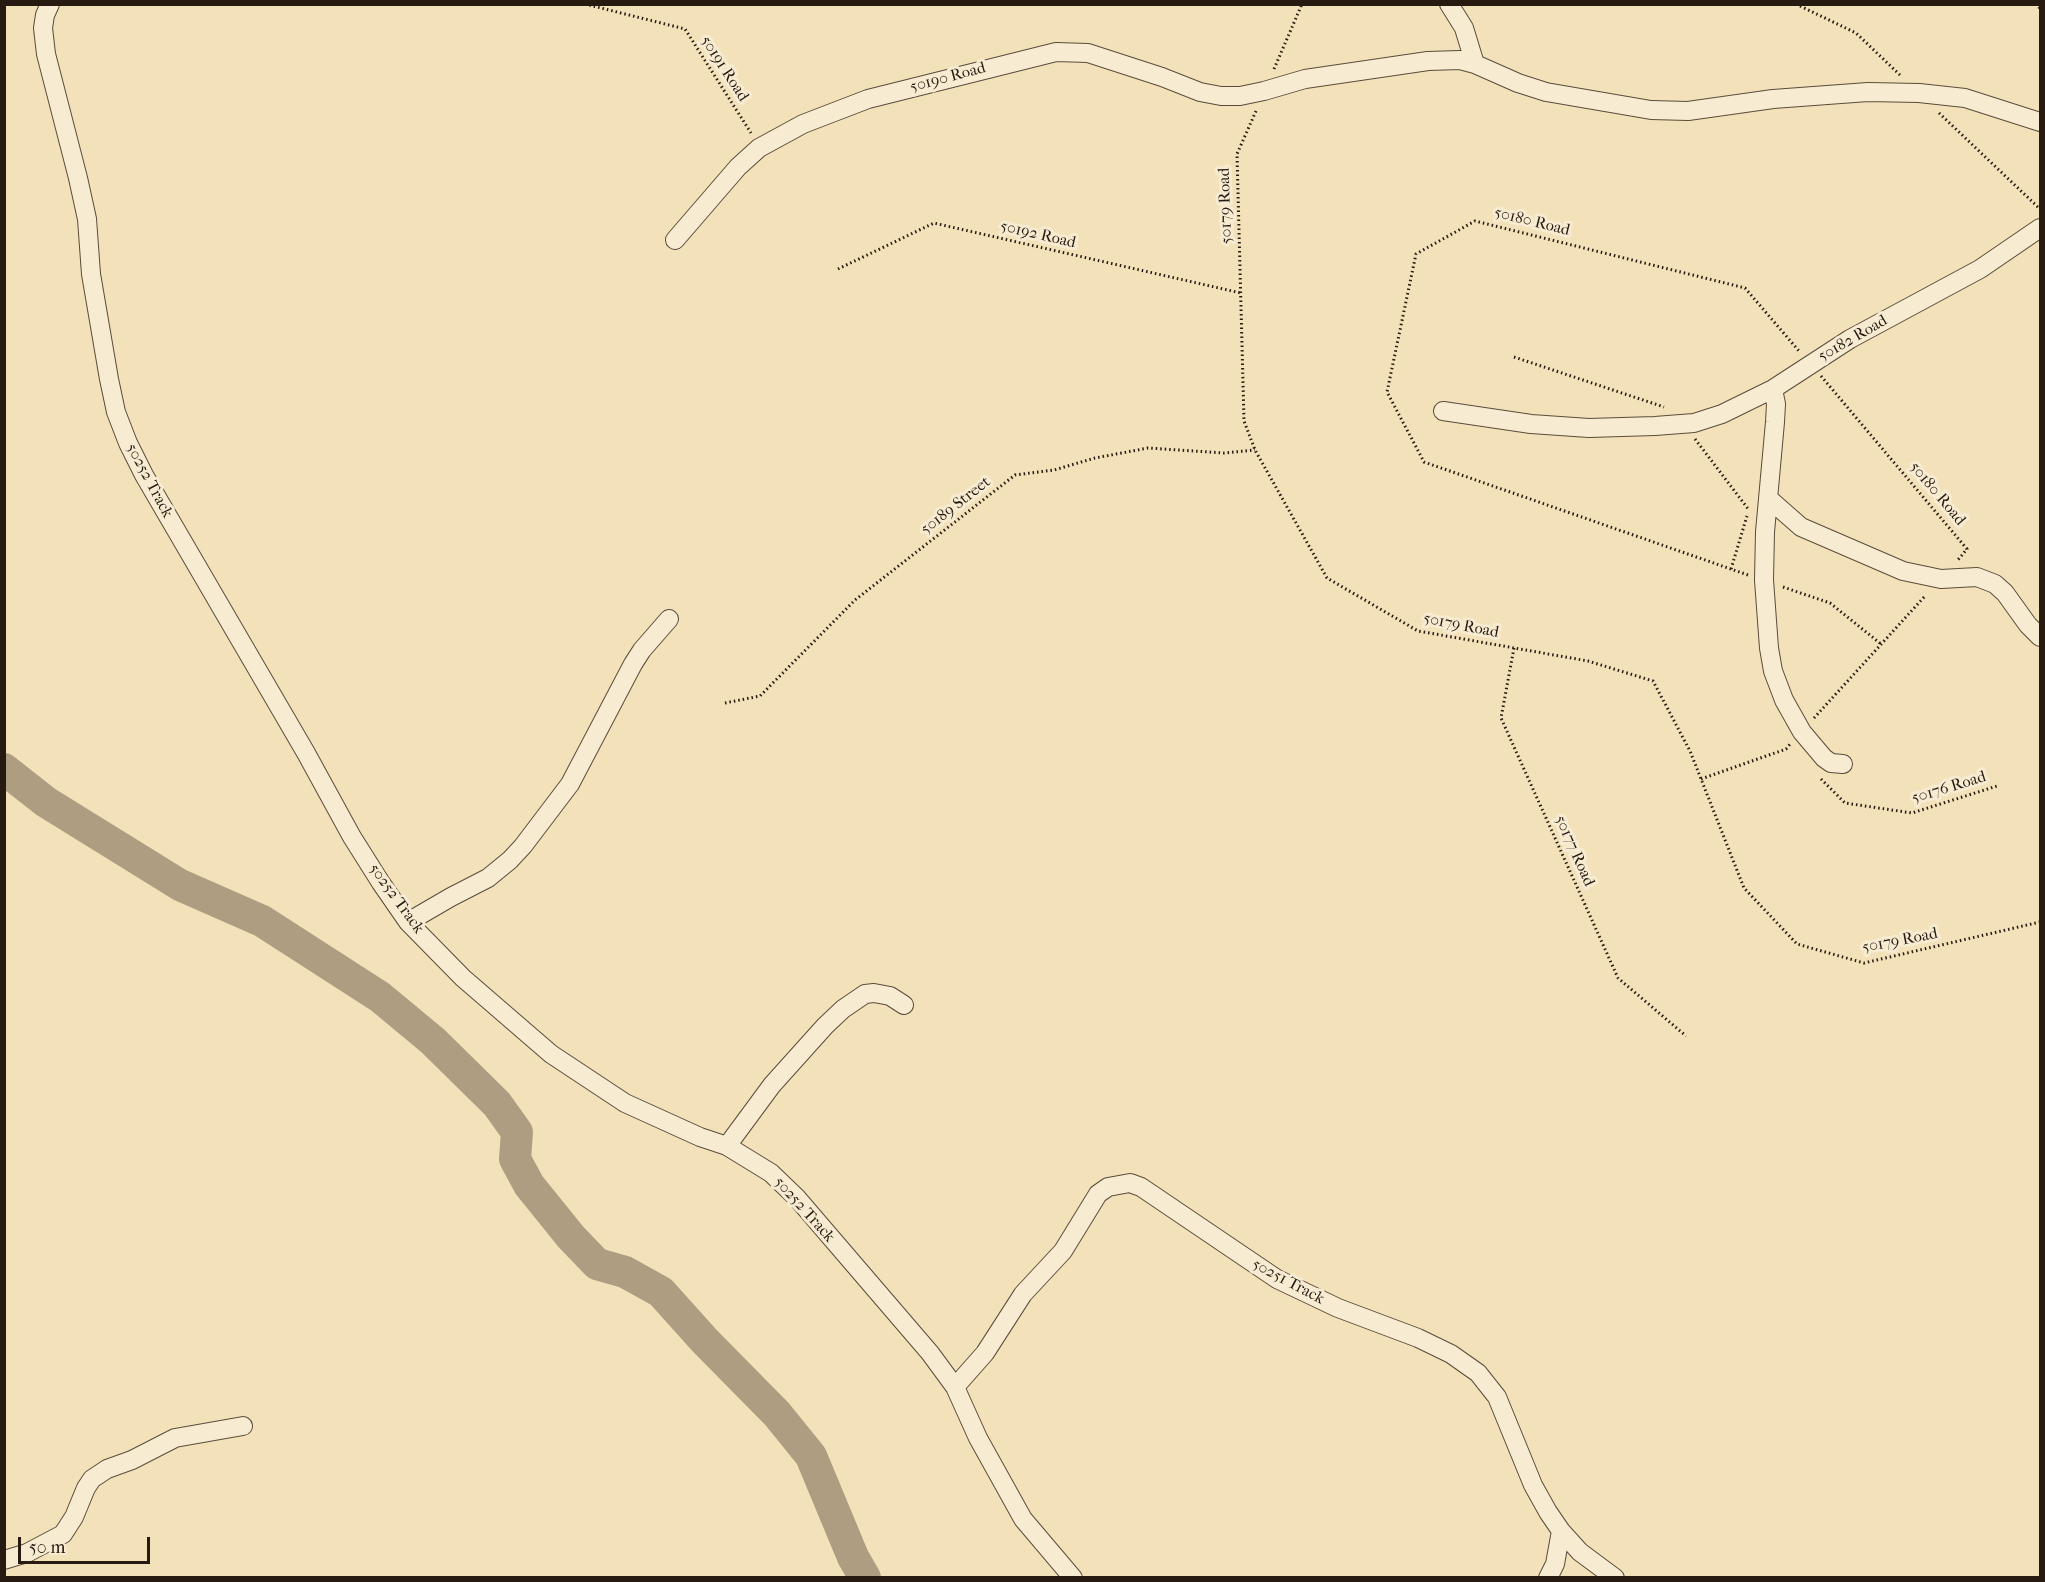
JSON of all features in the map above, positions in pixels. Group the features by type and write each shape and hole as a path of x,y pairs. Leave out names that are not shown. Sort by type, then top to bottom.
{"street":[{"name":"50252 Track","path":"50,4 43,28 46,54 87,219 91,274 116,412 144,476 352,837 408,922 463,978 551,1054 590,1082 625,1103 700,1137 727,1146 771,1173 797,1198 930,1353 955,1388 982,1447 1023,1519 1072,1578"},
{"path":"1449,4 1464,28 1475,64"},
{"name":"50190 Road","path":"675,240 738,167 759,148 803,124 868,99 1056,52 1088,53 1200,92 1221,96 1264,92 1305,79 1428,61 1460,60 1546,92 1651,110 1688,111 1773,99 1868,92 1927,93 1965,98 2040,122"},
{"name":"50182 Road","path":"1443,411 1532,424 1589,428 1683,424 1722,414 1773,389 1810,363 1980,269 2040,228"},
{"path":"1773,389 1776,404 1765,532 1764,580 1773,671 1784,700 1802,732 1824,759 1831,763 1843,764"},
{"path":"1768,498 1801,527 1903,571 1941,579 1977,577 1995,584 2040,637"},
{"path":"408,922 488,878 523,846 570,784 621,691 633,664 669,619"},
{"path":"727,1146 772,1085 843,1009 865,994 873,993 891,996 904,1005"},
{"name":"50251 Track","path":"955,1388 984,1353 1023,1294 1063,1251 1098,1194 1107,1187 1130,1183 1141,1186 1277,1279 1338,1308 1418,1338 1450,1354 1478,1373 1497,1397 1533,1485 1548,1512 1561,1531 1580,1551 1615,1578"},
{"path":"4,1560 43,1545 63,1534 74,1517 86,1488 97,1475 107,1469 132,1460 175,1438 243,1426"},
{"path":"1548,1578 1555,1564 1561,1531"}],"path":[{"name":"50191 Road","path":"585,4 685,29 759,148"},
{"name":"50179 Road","path":"1302,4 1237,154 1244,421 1255,450 1327,578 1418,631 1588,661 1653,681 1690,750 1744,888 1797,944 1864,963 2040,921"},
{"path":"2035,4 2040,8"},
{"name":"50180 Road","path":"1701,778 1786,748 1802,732 1967,549 1745,288 1475,220 1416,254 1387,392 1424,462 1830,603 1881,644"},
{"name":"50192 Road","path":"838,269 934,223 1241,293"},
{"name":"50189 Street","path":"725,703 760,696 855,600 1015,475 1054,470 1095,458 1148,448 1224,453 1255,450"},
{"name":"50177 Road","path":"1514,648 1501,718 1618,978 1686,1036"},
{"name":"50176 Road","path":"1821,778 1845,803 1912,813 1997,786"}],"waterway":[{"path":"4,769 46,802 180,885 262,921 380,997 433,1041 497,1104 517,1132 515,1159 529,1185 571,1237 597,1264 625,1272 661,1292 705,1341 777,1414 811,1456 853,1557 865,1578"}]}
